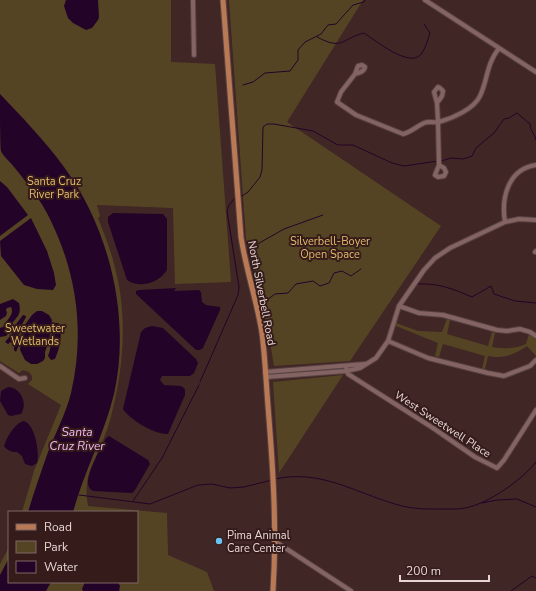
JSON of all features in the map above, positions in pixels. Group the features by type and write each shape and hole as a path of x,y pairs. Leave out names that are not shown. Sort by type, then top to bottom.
{"main road":[{"name":"North Silverbell Road","path":"223,0 241,237 244,257 262,332 275,497 276,542 273,591"}],"street":[{"path":"193,0 194,55"},
{"path":"426,0 536,72"},
{"path":"355,74 341,92 337,102 356,115 403,134 425,122 438,122 466,111 476,103 481,94 490,62 499,48"},
{"path":"437,103 439,165"},
{"path":"505,222 503,210 504,200 508,188 517,174 524,168 536,165"},
{"path":"265,375 360,368 376,358 388,341 400,306 424,270 435,258 450,248 505,222 519,219 536,220"},
{"path":"400,306 419,313 443,315 497,330 507,331 520,329 530,332 536,336"},
{"path":"388,341 428,358 504,376 530,366 536,360"},
{"path":"0,366 20,379 25,378"},
{"name":"West Sweetwell Place","path":"346,369 348,374 433,428 475,457 497,468 504,460 536,410"},
{"path":"276,542 351,591"}],"green space":[{"path":"0,0 171,0 171,62 215,64 231,282 175,284 173,208 97,205 100,216 98,218 112,258 120,290 123,328 121,365 118,384 106,433 89,473 87,481 87,499 88,506 167,513 168,555 207,572 214,591 0,591 0,564 8,549 8,583 138,583 138,511 22,511 34,471 61,405 28,384 32,380 32,376 29,372 23,370 19,373 0,361"},
{"name":"Silverbell-Boyer Open Space","path":"229,0 363,0 287,122 441,226 350,361 274,366 269,336 246,238"},
{"path":"447,319 450,320 447,334 488,346 492,332 495,333 492,347 509,348 522,346 526,344 529,334 536,339 536,356 527,346 509,356 488,356 485,369 482,369 485,356 443,344 439,357 435,356 438,343 396,326 396,323 418,331 442,332"},
{"path":"343,375 279,473 273,382"}],"water":[{"path":"66,0 98,0 99,17 92,28 86,30 73,23 68,18 64,6"},
{"name":"Santa Cruz River","path":"0,94 49,148 80,191 94,218 105,246 113,276 118,306 120,336 119,365 110,409 73,511 28,511 48,452 64,415 71,393 75,370 78,326 72,282 67,261 59,240 50,219 38,198 1,151"},
{"path":"0,181 7,187 28,215 0,236"},
{"path":"113,213 163,214 167,219 167,270 164,275 154,281 143,284 132,283 127,280 108,222 108,217"},
{"path":"31,218 47,251 54,273 56,285 53,290 37,289 24,285 1,256 0,241"},
{"path":"176,288 174,291 199,290 201,292 202,302 206,305 220,307 203,348 200,350 196,350 136,294 136,291 139,290"},
{"path":"13,299 19,303 20,309 18,316 12,324 9,333 6,336 0,337 0,328 3,327 10,317 12,310 11,307 7,308 6,316 0,320 0,304"},
{"path":"37,311 42,311 49,315 52,320 45,358 37,364 31,364 25,360 20,350 22,329 32,315"},
{"path":"23,315 26,317 20,328 16,352 14,350 14,341 8,344 5,342 12,334 13,328"},
{"path":"55,323 60,325 61,338 55,359 51,360 48,356 52,330"},
{"path":"152,326 163,328 196,359 198,363 194,373 190,376 162,376 160,380 164,385 181,386 185,389 185,395 168,434 156,432 143,426 136,422 123,409 141,332 145,328"},
{"path":"8,387 16,390 22,397 24,405 21,414 11,416 8,415 0,401 1,391"},
{"path":"24,421 31,427 36,439 38,458 37,463 32,466 25,464 22,456 17,452 6,449 4,446 15,427"},
{"path":"109,436 148,460 150,464 132,493 93,491 89,487 88,483 92,466 106,438"},
{"path":"8,560 8,583 50,583 46,591 0,591 0,575"},
{"path":"85,583 118,583 120,586 119,591 83,591 82,589"}],"waterway":[{"path":"243,85 253,82 265,73 290,71 298,60 298,50 305,42 321,34 328,25 336,24 353,5 364,2 365,0"},
{"path":"317,37 332,43 337,43 364,33 393,52 410,58 417,57 422,53 427,43 430,33 424,24"},
{"path":"441,161 451,158 463,159 472,156 476,148 494,133 504,119 517,113 530,124 536,140"},
{"path":"239,196 242,196 248,192 260,177 262,170 263,127 267,124 313,131 338,145 353,145 392,163 404,166 438,161"},
{"path":"200,382 238,295 239,287 227,211 229,205 236,197"},
{"path":"247,253 252,250 254,246 284,229 323,215"},
{"path":"259,306 275,294 288,293 296,284 313,281 320,286 329,283 334,273 342,271 351,276 361,269"},
{"path":"418,284 452,289 472,297 491,286 494,294 515,301 536,303"},
{"path":"133,501 162,458 199,385"},
{"path":"275,479 291,477 322,479 402,506 422,509 459,509 484,502 504,490 522,476 536,462"},
{"path":"79,495 150,504 198,485 212,484 230,488 244,487 272,480"},
{"path":"482,503 497,500 517,499 536,507"},
{"path":"511,591 532,576 536,578"}],"place":[{"name":"Pima Animal Care Center","path":"219,541"}],"park label":[{"name":"Santa Cruz River Park","path":"54,187"},
{"name":"Sweetwater Wetlands","path":"35,334"}]}
